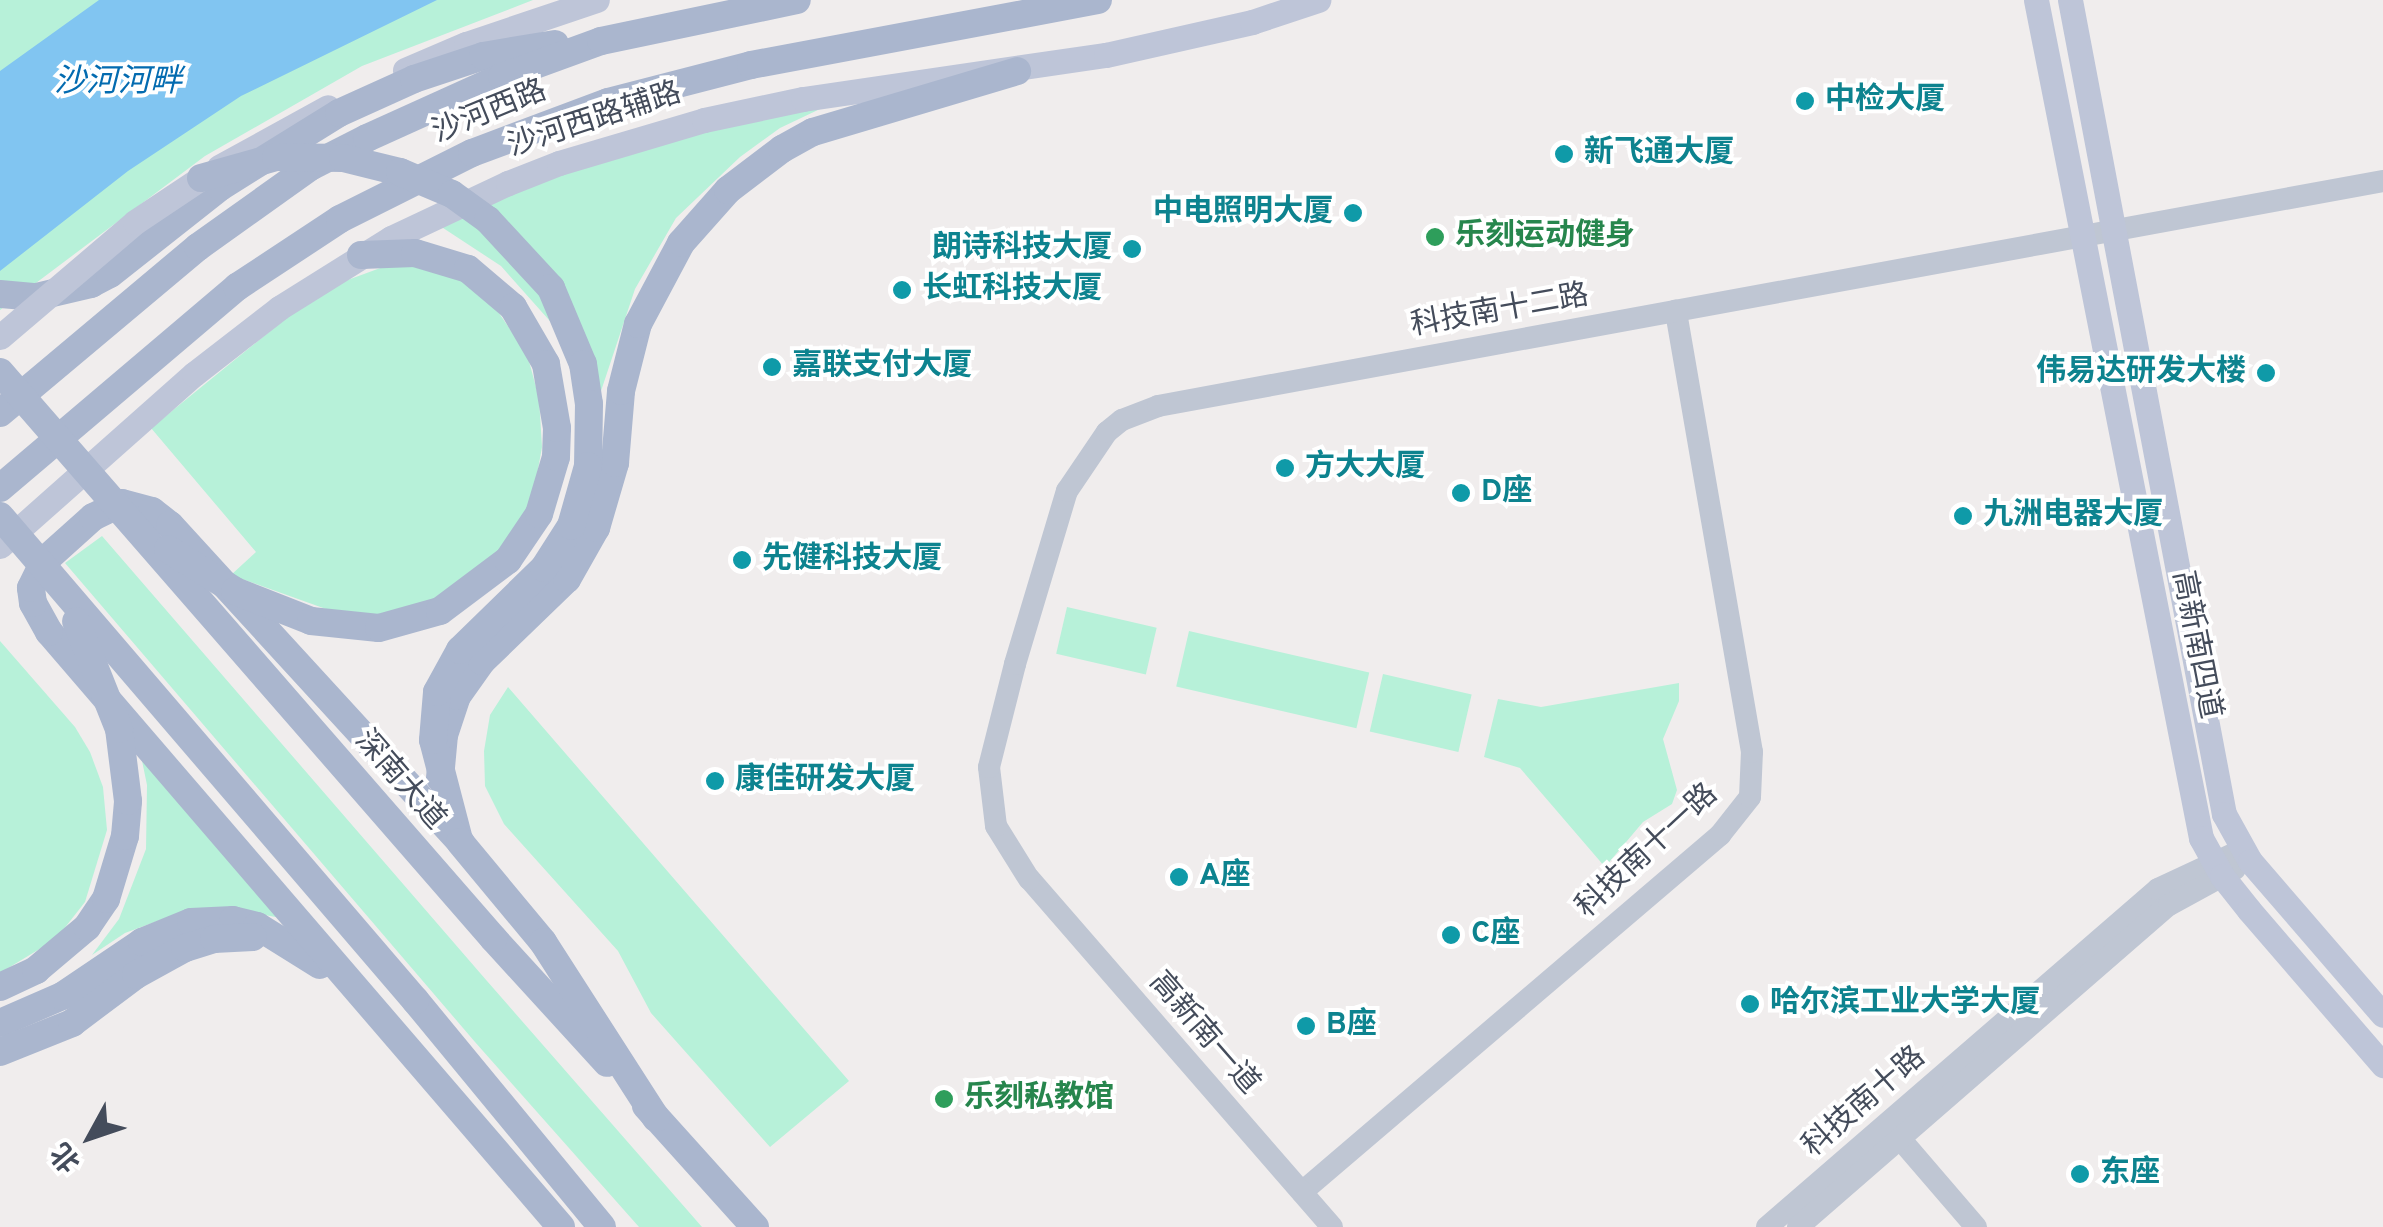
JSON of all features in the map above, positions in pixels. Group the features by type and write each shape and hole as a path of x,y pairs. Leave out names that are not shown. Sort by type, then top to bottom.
{"main road":[{"path":"0,336 134,222 271,136 466,44 598,0"},
{"name":"沙河西路","path":"0,413 198,247 310,167 446,100 601,42 796,0"},
{"name":"沙河西路","path":"0,488 237,287 340,219 472,153 608,102 751,65 1098,0"},
{"name":"沙河西路辅路","path":"0,546 239,338 361,255 508,183 627,141 787,102 1017,71 1252,22 1318,0"},
{"name":"高新南四道","path":"2036,0 2196,821 2217,869 2383,1065"},
{"name":"高新南四道","path":"2070,0 2224,814 2246,856 2383,1015"},
{"path":"0,294 36,298 68,292 110,274 220,186 339,113 414,79 483,56 544,44 601,42"},
{"path":"440,778 444,735 457,696 482,661 567,579 596,528 615,463 621,390 638,324 664,268 692,229 753,170 813,132 1017,71"},
{"path":"201,178 276,158 344,158 400,172 452,194 488,220 551,288 582,364 589,404 588,466 571,526 544,568 478,630 447,668 432,714 440,778 460,842"},
{"path":"106,493 160,544 199,570 274,608 347,628 410,622 440,611 488,579 508,560 539,514 552,473 557,428 546,364 512,307 468,270 416,253 361,255"},
{"name":"深南大道","path":"0,372 493,938 755,1227"},
{"path":"561,1227 49,632 30,588 44,561 106,508 122,503 152,511 170,525 460,842 564,971 656,1118"},
{"path":"0,516 414,1000 600,1227"},
{"path":"0,988 36,970 87,926 118,868 128,800 119,729 106,689 62,595 29,549"},
{"path":"0,1023 62,996 116,958 168,929 212,919 257,926 354,987"},
{"path":"0,1052 72,1023 136,975 185,948 243,936 289,944"},
{"path":"455,1106 600,1227"}],"street":[{"name":"科技南十二路","path":"1029,880 1004,844 990,807 993,744 1067,491 1107,432 1122,420 1158,406 2383,181"},
{"name":"科技南十一路","path":"1302,1192 1720,835 1750,797 1752,752 1676,310"},
{"name":"科技南十路","path":"1798,1227 1894,1131 2158,888 2246,856"},
{"name":"高新南一道","path":"1029,880 1332,1227"},
{"name":"科技南十路","path":"1767,1227 1894,1131"},
{"path":"1894,1131 1976,1227"}],"green space":[{"name":"沙河河畔","path":"0,0 533,0 362,66 205,156 0,310"},
{"path":"841,99 780,128 740,157 676,218 635,289 583,445 576,375 557,329 501,266 437,224 607,155"},
{"path":"414,265 468,281 488,297 527,354 539,398 542,447 535,486 522,523 502,551 444,598 369,617 326,609 231,575 256,552 151,428 301,306 345,281 383,267"},
{"path":"102,536 702,1227 639,1227 475,1042 65,563"},
{"path":"1067,607 1157,628 1146,674 1056,654"},
{"path":"1189,631 1369,673 1356,728 1176,687"},
{"path":"0,641 75,727 90,752 103,787 107,830 85,902 56,939 0,973"},
{"path":"1383,674 1472,694 1458,752 1370,731"},
{"path":"1679,683 1679,701 1663,739 1677,790 1672,804 1643,822 1605,867 1520,768 1484,757 1498,699 1541,707"},
{"path":"508,687 849,1081 770,1147 651,1013 618,951 504,824 485,786 484,751 490,715"},
{"path":"140,751 281,918 226,908 163,919 125,933 92,955 119,919 146,849 147,785"}],"water":[{"name":"沙河河畔","path":"99,0 437,0 241,96 128,171 0,271 0,71"}],"place":[{"name":"中检大厦","path":"1805,101"},
{"name":"新飞通大厦","path":"1564,154"},
{"name":"中电照明大厦","path":"1353,213"},
{"name":"乐刻·运动健身","path":"1435,237"},
{"name":"朗诗科技大厦","path":"1132,249"},
{"name":"长虹科技大厦","path":"902,290"},
{"name":"嘉联支付大厦","path":"772,367"},
{"name":"伟易达研发大楼","path":"2266,373"},
{"name":"方大大厦","path":"1285,468"},
{"name":"D座","path":"1461,493"},
{"name":"九洲电器大厦","path":"1963,516"},
{"name":"先健科技大厦","path":"742,560"},
{"name":"康佳研发大厦","path":"715,781"},
{"name":"A座","path":"1179,877"},
{"name":"C座","path":"1451,935"},
{"name":"哈尔滨工业大学大厦","path":"1750,1004"},
{"name":"B座","path":"1306,1026"},
{"name":"乐刻·私教馆","path":"944,1099"},
{"name":"东座","path":"2080,1174"}]}
